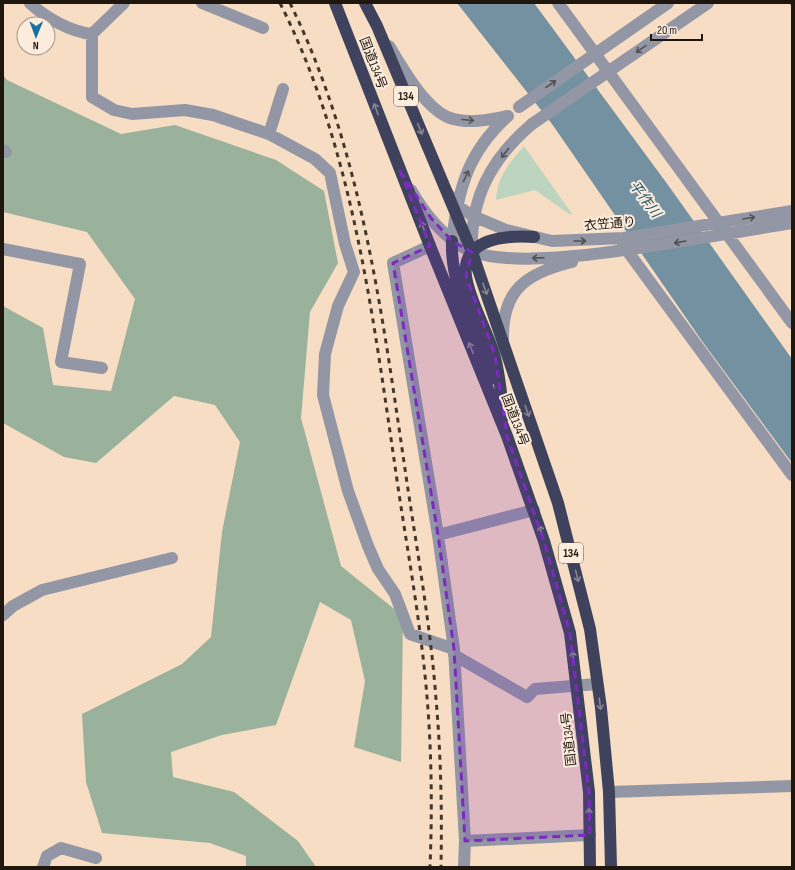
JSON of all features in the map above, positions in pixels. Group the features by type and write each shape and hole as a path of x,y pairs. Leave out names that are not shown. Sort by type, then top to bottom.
{"highway":[{"name":"国道134号","path":"335,3 400,171 507,436 534,510 570,633 589,792 590,867"},
{"name":"国道134号","path":"366,3 377,26 444,189 456,208 503,340 558,503 590,629 609,792 610,867"},
{"path":"507,436 495,355 466,276 467,262 472,252 485,242 518,236 534,238"},
{"path":"452,241 451,256 455,277 485,359 507,436"}],"street":[{"path":"30,3 37,9 78,32 92,34"},
{"path":"124,3 92,34 92,97 114,110 132,114 192,112 213,115 269,134 315,158 330,173 345,244 354,272 338,306 325,354 323,394 348,491 368,546 378,569 395,594 410,634 454,652 527,697 535,689 597,684"},
{"path":"202,3 262,28"},
{"path":"558,3 619,84 722,234 792,323"},
{"path":"452,241 456,208 461,186 474,157 496,127 519,107 668,3"},
{"path":"472,252 471,230 480,192 491,171 518,136 532,124 708,3"},
{"path":"377,26 408,77 426,101 449,117 468,121 486,121 507,116"},
{"path":"269,134 283,89"},
{"name":"衣笠通り","path":"400,171 414,196 431,218 452,241 472,252 502,257 528,259 559,258 626,250 792,223"},
{"name":"衣笠通り","path":"456,208 506,230 534,238 552,241 621,238 792,211"},
{"path":"621,238 626,250 792,475"},
{"path":"430,246 393,263 405,328 438,535 454,652 465,841 464,867"},
{"path":"3,249 80,264 61,362 102,368"},
{"name":"衣笠通り","path":"503,340 503,324 506,308 515,290 532,275 563,264 626,250"},
{"path":"438,535 534,510"},
{"path":"3,616 13,606 42,590 172,558"},
{"path":"609,792 792,786"},
{"path":"465,841 590,835"},
{"path":"43,867 47,856 62,848 96,858"}],"highlighted area":[{"path":"400,171 431,218 452,241 472,252 466,276 495,355 507,436 544,541 570,633 589,792 590,835 465,841 454,649 438,535 393,263 430,246"}],"green space":[{"path":"3,75 7,80 121,134 175,125 276,160 324,191 338,263 310,312 301,418 341,566 403,616 401,762 354,747 365,681 351,620 320,602 276,725 222,735 171,752 173,777 234,792 298,841 316,867 246,867 246,856 210,843 102,833 86,782 82,714 182,664 211,637 222,532 240,442 215,405 174,396 96,463 64,457 3,423 3,306 43,328 53,385 111,391 135,299 87,232 3,212"},
{"path":"524,146 572,214 569,214 535,190 496,200 499,184 505,170"}],"water":[{"name":"平作川","path":"457,3 534,3 668,185 792,359 792,463 702,341 552,124"}],"railway":[{"path":"280,3 305,58 325,114 342,171 356,230 367,289 415,597 424,669 430,754 430,867"},
{"path":"290,3 314,57 334,113 351,170 365,228 376,286 430,639 438,720 441,804 441,867"}]}
